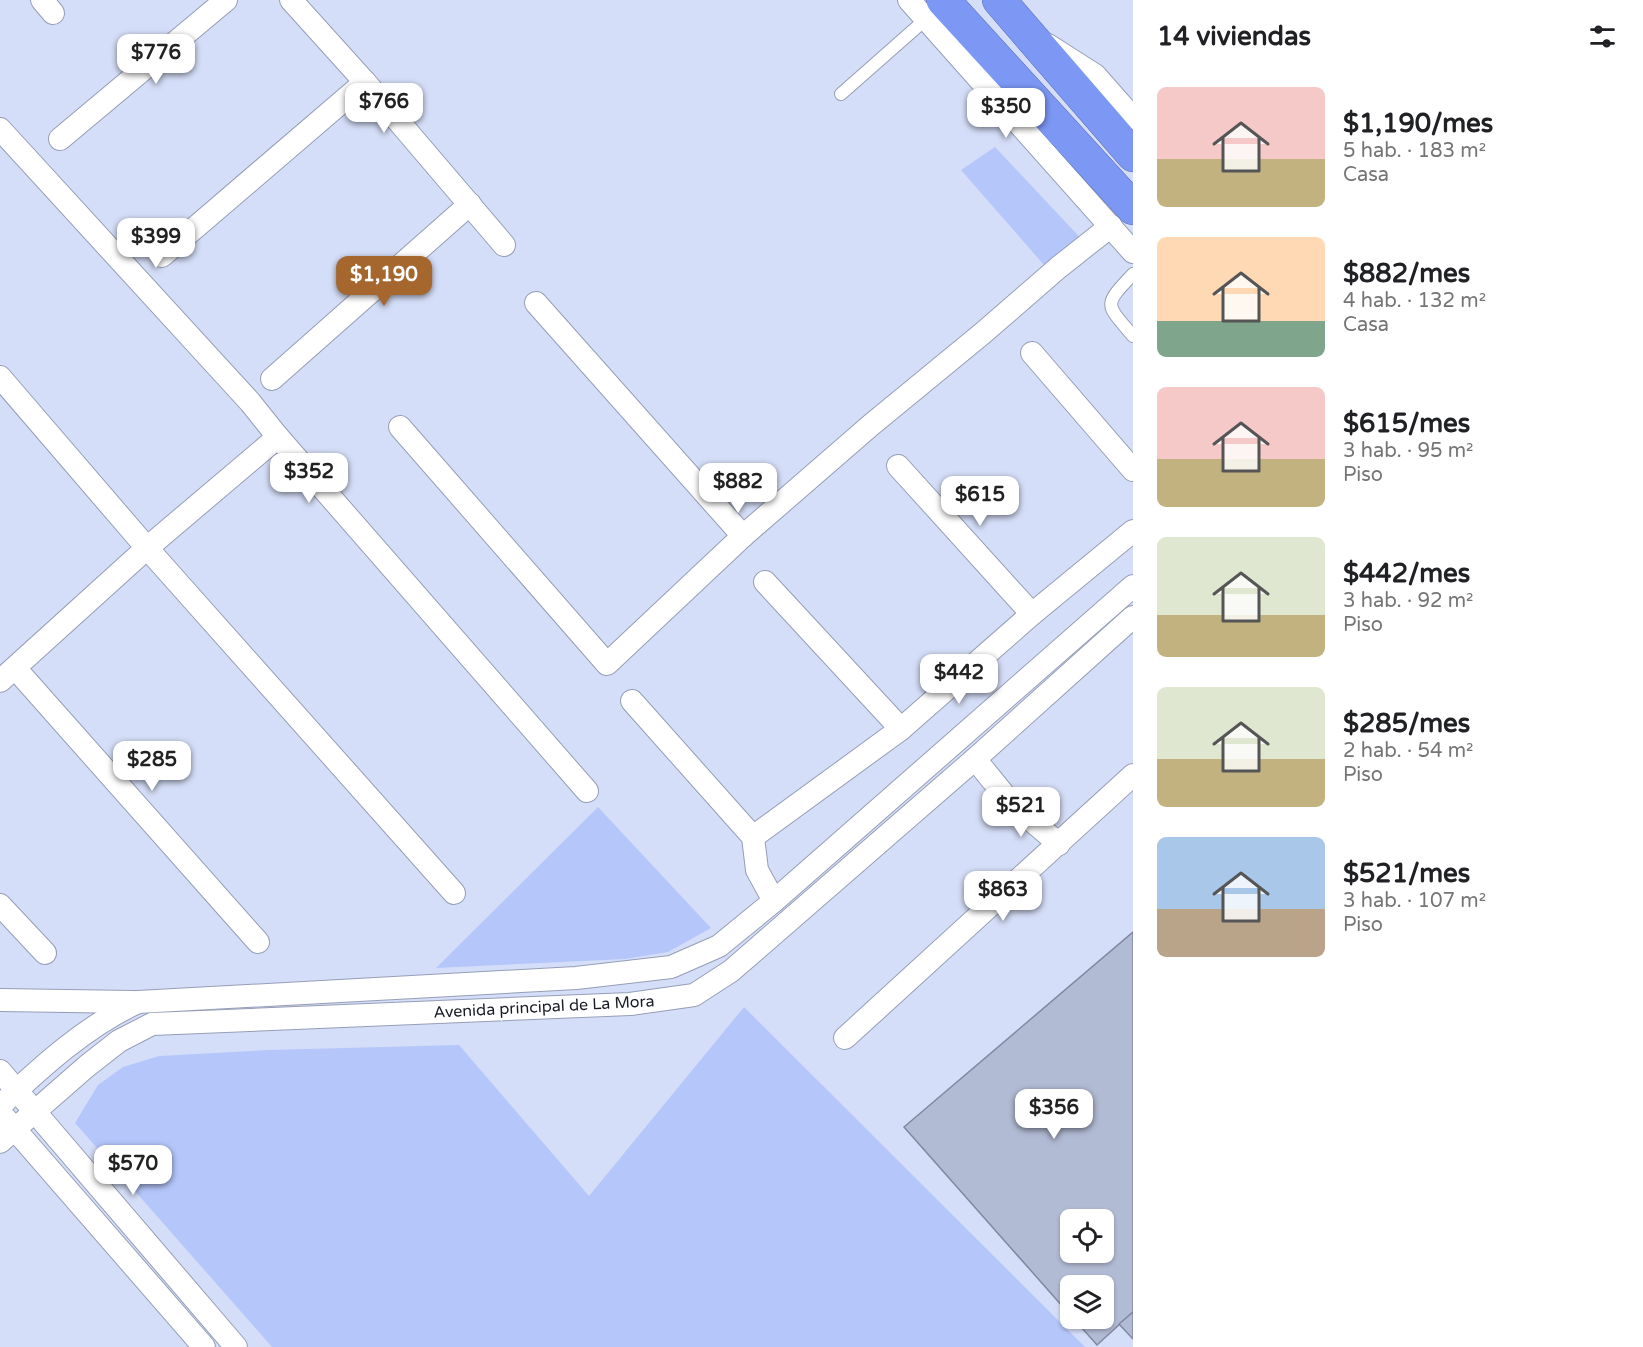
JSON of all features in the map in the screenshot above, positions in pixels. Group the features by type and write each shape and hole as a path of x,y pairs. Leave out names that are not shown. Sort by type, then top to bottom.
{"highway":[{"path":"999,0 1133,155"},
{"path":"934,9 1122,217"}],"street":[{"path":"60,139 226,0"},
{"path":"291,0 365,82 504,245"},
{"path":"909,0 934,9"},
{"path":"1026,31 1095,75 1133,118"},
{"path":"162,256 365,82"},
{"path":"0,129 250,402 587,791"},
{"path":"272,379 470,204"},
{"path":"400,427 607,664 743,536 871,425 1122,217 1133,252"},
{"path":"536,303 743,536"},
{"path":"1032,353 1133,470"},
{"path":"0,377 147,548 454,893"},
{"path":"258,942 8,674 147,548 278,437"},
{"path":"898,466 1032,614"},
{"path":"753,837 901,729 1032,614 1133,531"},
{"path":"765,582 901,729"},
{"name":"Avenida principal de La Mora","path":"0,1106 60,1053 115,1012 138,1002 576,978 670,967 719,946 774,901 1133,586"},
{"name":"Avenida principal de La Mora","path":"5,1127 34,1110 119,1041 152,1024 630,1004 694,995 731,971 975,759 1133,617"},
{"path":"632,700 753,837 757,870 774,901"},
{"path":"975,759 1010,802 1059,844"},
{"path":"844,1038 1133,775"},
{"path":"0,905 45,953"},
{"path":"0,1000 138,1002"},
{"path":"0,1071 236,1347"},
{"path":"5,1127 204,1347"}],"lane":[{"path":"841,94 934,9"},
{"path":"1133,274 1111,297 1110,304 1112,311 1133,336"}],"shaded area":[{"path":"995,147 1089,247 1051,273 961,170"},
{"path":"598,807 711,928 668,952 625,959 436,968"},
{"path":"744,1007 1060,1322 1060,1329 1067,1329 1085,1347 272,1347 75,1123 98,1085 123,1067 159,1056 268,1050 459,1045 589,1196"}],"building":[{"path":"1133,932 1133,1312 1097,1345 1083,1329 1114,1329 1114,1275 1060,1275 1060,1304 904,1127"},
{"path":"1133,1312 1133,1339 1119,1324"}]}
